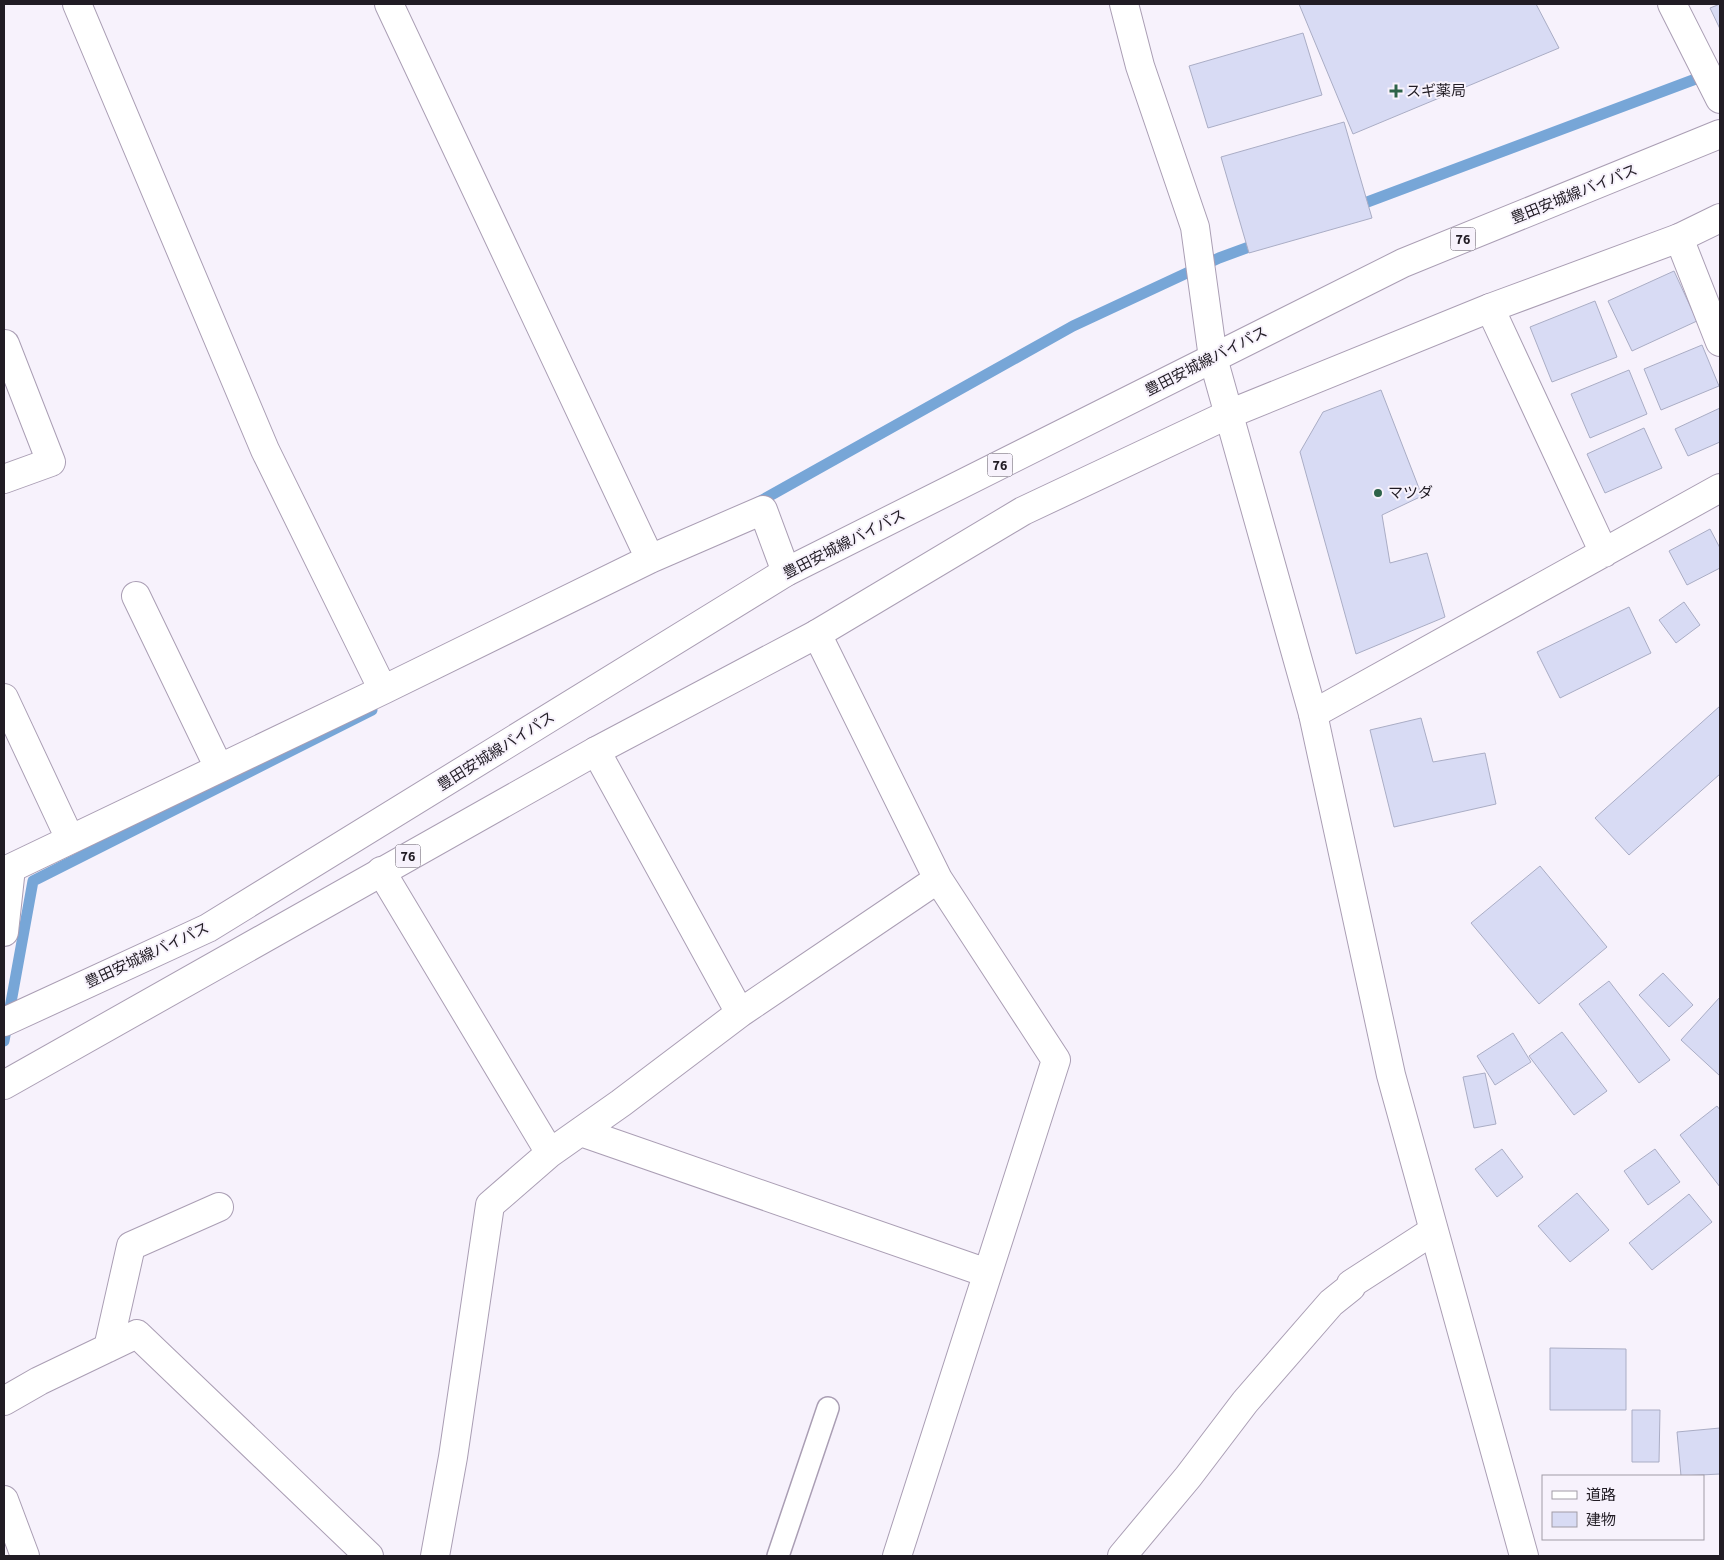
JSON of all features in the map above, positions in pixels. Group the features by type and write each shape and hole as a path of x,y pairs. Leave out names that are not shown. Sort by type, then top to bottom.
{"street":[{"path":"77,4 265,450 383,690"},
{"path":"388,4 650,560"},
{"path":"1124,4 1140,66 1195,227 1213,358 1313,714 1391,1075 1524,1556"},
{"path":"1672,4 1720,99"},
{"name":"豊田安城線バイパス","path":"4,1022 208,928 786,572 1403,264 1720,134"},
{"name":"76","path":"4,1085 596,751 817,634 1023,511 1228,414 1490,308 1679,238 1720,218"},
{"path":"1679,238 1720,342"},
{"path":"1490,308 1604,553"},
{"path":"4,344 51,462 4,479"},
{"path":"1313,714 1720,488"},
{"path":"4,932 11,868 650,560 763,510 786,572"},
{"path":"136,596 219,768"},
{"path":"817,634 938,879 1056,1060 897,1556"},
{"path":"4,698 70,839"},
{"path":"596,751 740,1013"},
{"path":"381,871 550,1153"},
{"path":"435,1556 453,1457 490,1205 550,1153 621,1103 740,1013 938,879"},
{"path":"581,1132 987,1273"},
{"path":"108,1348 131,1246 219,1207"},
{"path":"1122,1556 1188,1477 1245,1402 1331,1304 1351,1287 1351,1284 1433,1230"},
{"path":"4,1401 39,1381 137,1334 369,1556"},
{"path":"4,1500 24,1556"}],"lane":[{"path":"778,1556 828,1408"}],"building":[{"name":"スギ薬局","path":"1299,4 1536,4 1559,48 1353,134"},
{"path":"1720,4 1720,29 1710,8"},
{"path":"1303,33 1322,95 1208,128 1189,66"},
{"path":"1344,122 1372,218 1249,253 1221,157"},
{"path":"1674,271 1697,321 1632,351 1608,301"},
{"path":"1595,301 1617,357 1552,382 1530,327"},
{"path":"1702,345 1719,386 1661,410 1644,369"},
{"path":"1629,370 1647,414 1590,438 1571,394"},
{"path":"1381,390 1422,496 1382,515 1390,563 1427,553 1445,617 1356,654 1300,452 1323,412"},
{"path":"1720,408 1720,442 1688,456 1675,429"},
{"path":"1644,428 1662,468 1605,493 1587,454"},
{"path":"1710,529 1720,548 1720,568 1687,585 1669,551"},
{"path":"1684,602 1700,625 1676,643 1659,620"},
{"path":"1629,607 1651,653 1560,698 1537,652"},
{"path":"1720,706 1720,774 1629,855 1595,818"},
{"path":"1421,718 1433,762 1485,753 1496,804 1394,827 1370,730"},
{"path":"1540,866 1607,947 1539,1004 1471,923"},
{"path":"1663,973 1693,1005 1669,1027 1639,995"},
{"path":"1609,981 1670,1060 1639,1083 1579,1004"},
{"path":"1720,997 1720,1076 1681,1040"},
{"path":"1562,1032 1607,1091 1574,1115 1529,1056"},
{"path":"1513,1033 1531,1062 1495,1085 1477,1056"},
{"path":"1485,1073 1496,1124 1474,1128 1463,1077"},
{"path":"1717,1106 1720,1110 1720,1187 1680,1135"},
{"path":"1502,1149 1523,1177 1497,1197 1475,1169"},
{"path":"1655,1149 1680,1182 1648,1205 1624,1171"},
{"path":"1577,1193 1609,1230 1570,1262 1538,1226"},
{"path":"1689,1194 1712,1222 1652,1270 1629,1243"},
{"path":"1550,1348 1626,1349 1626,1410 1550,1410"},
{"path":"1632,1410 1660,1410 1659,1462 1632,1462"},
{"path":"1720,1428 1720,1474 1681,1475 1677,1432"}],"waterway":[{"path":"1354,207 1709,74"},
{"path":"755,504 1073,326 1219,258 1260,243"},
{"path":"4,1041 33,881 372,710"}],"place":[{"name":"スギ薬局","path":"1396,91"},
{"name":"マツダ","path":"1378,493"}]}
